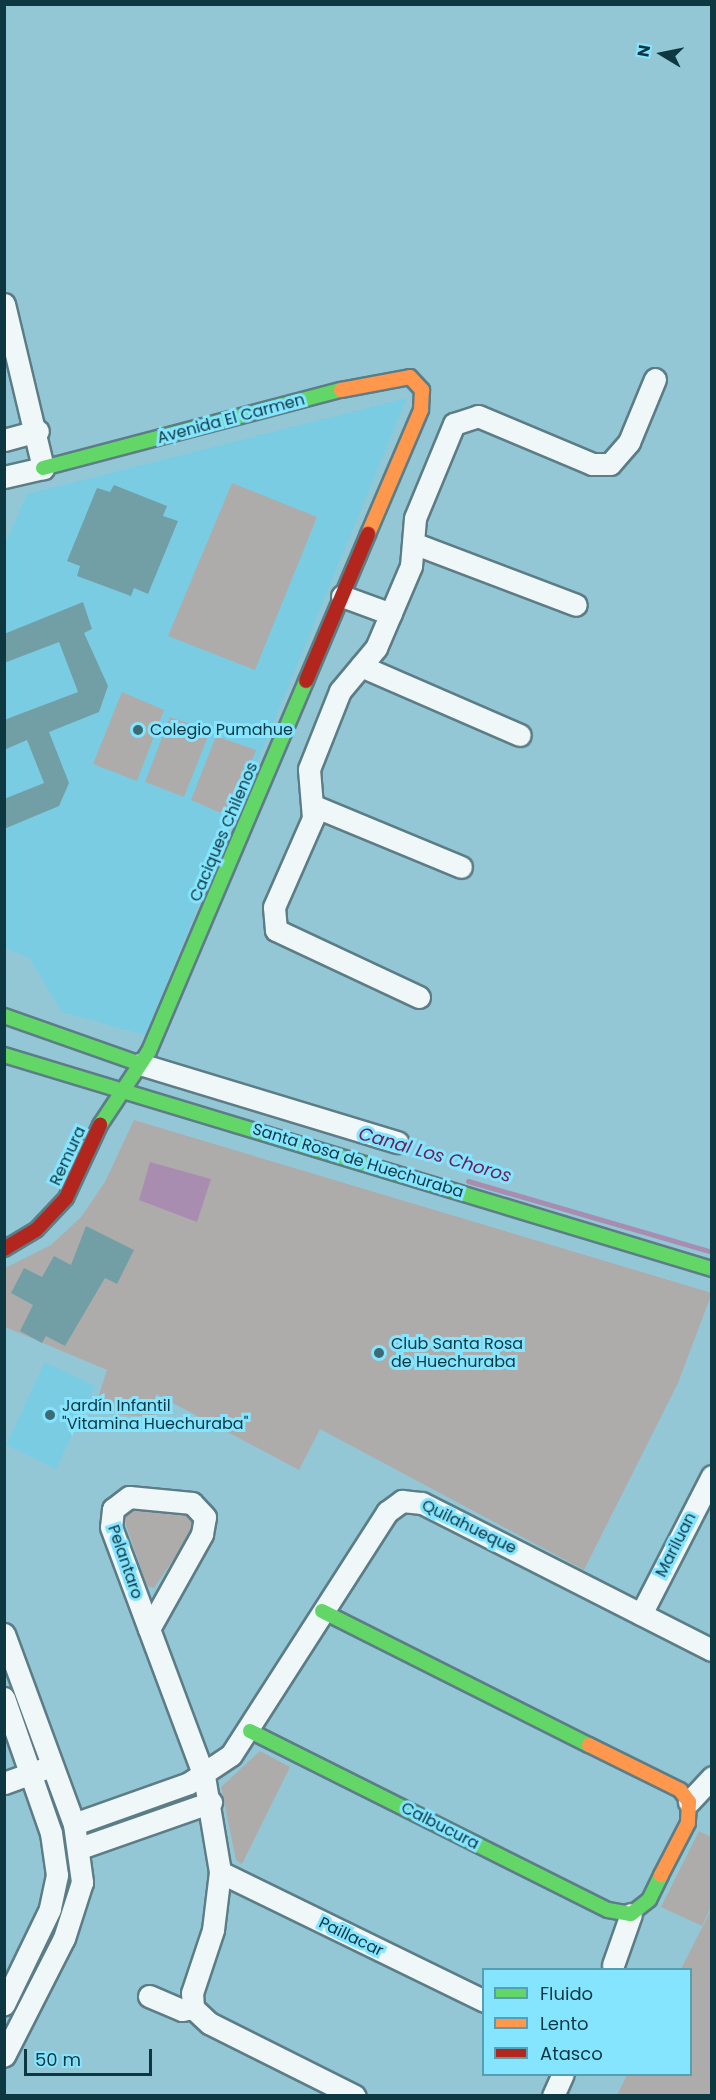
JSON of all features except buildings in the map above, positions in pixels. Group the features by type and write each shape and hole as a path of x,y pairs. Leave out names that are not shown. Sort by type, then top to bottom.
{"street":[{"path":"4,304 38,431 43,468"},
{"name":"Avenida El Carmen","path":"4,477 390,377 418,382"},
{"path":"419,997 276,930 274,907 310,828 314,806 309,769 340,691 361,666 391,614 411,566 415,518 447,434 461,419 478,416 591,464 610,464 628,442 655,379"},
{"name":"Caciques Chilenos","path":"119,1089 140,1064 421,410 418,382"},
{"path":"4,440 38,431"},
{"path":"413,543 576,605"},
{"path":"342,596 391,614"},
{"path":"361,666 520,735"},
{"path":"314,806 461,867"},
{"name":"Santa Rosa de Huechuraba","path":"4,1016 140,1064 397,1142"},
{"name":"Santa Rosa de Huechuraba","path":"4,1055 711,1269"},
{"name":"Remura","path":"4,1249 36,1230 66,1198 119,1089"},
{"name":"Mariluan","path":"641,1614 711,1476"},
{"name":"Pelantaro","path":"149,1629 202,1534 205,1517 192,1503 129,1497 117,1505 110,1521 149,1629 204,1776"},
{"name":"Quilahueque","path":"204,1776 250,1731 322,1611 387,1512 407,1500 711,1650"},
{"path":"322,1611 673,1785 689,1802"},
{"path":"4,1634 53,1764 80,1848 76,1906 4,2056"},
{"path":"4,1698 32,1773 53,1842 56,1885 4,2004"},
{"name":"Calbucura","path":"250,1731 608,1910 631,1914"},
{"path":"4,1783 53,1764"},
{"path":"74,1824 204,1776 211,1802 220,1872 213,1929 192,1993 193,2008 209,2022 355,2096"},
{"path":"613,1965 631,1914 649,1900 688,1823 689,1802 711,1777"},
{"path":"80,1848 211,1802"},
{"name":"Paillacar","path":"220,1872 482,2001"},
{"path":"149,1996 182,2010 193,2008"},
{"path":"553,2096 562,2076"}],"shaded area":[{"name":"Colegio Pumahue","path":"407,398 145,1035 62,1012 29,958 5,948 4,546 27,494"},
{"path":"232,483 317,517 255,670 168,636"},
{"path":"122,692 164,710 137,781 93,764"},
{"path":"170,717 210,731 184,797 145,782"},
{"path":"216,736 256,750 230,817 191,800"},
{"name":"Club Santa Rosa de Huechuraba","path":"134,1120 712,1293 678,1383 584,1570 320,1429 299,1470 156,1394 155,1417 93,1413 107,1370 5,1327 5,1268 51,1245 81,1217 105,1182"},
{"path":"150,1162 211,1179 197,1222 139,1200"},
{"name":"Jardín Infantil \"Vitamina Huechuraba\"","path":"45,1362 95,1386 56,1469 6,1445"},
{"path":"130,1509 192,1516 196,1526 154,1588 147,1586 124,1519"},
{"path":"260,1751 290,1767 242,1864 236,1860 221,1787"},
{"path":"699,1831 711,1837 711,1907 702,1926 661,1907"},
{"path":"711,1910 711,2095 617,2095 626,2076 692,2076 692,1968 682,1968"}],"waterway":[{"name":"Canal Los Choros","path":"468,1181 712,1252"}],"traffic: fast":[{"path":"43,468 341,390"},
{"path":"100,1125 149,1051 306,681"},
{"path":"4,1016 140,1064"},
{"path":"4,1055 712,1269"},
{"path":"322,1611 589,1745"},
{"path":"250,1731 608,1910 631,1914 649,1900 661,1875"}],"traffic: slow":[{"path":"341,390 410,377 422,390 421,410 368,534"},
{"path":"589,1745 680,1790 689,1802 688,1823 661,1875"}],"traffic: jam":[{"path":"306,681 368,534"},
{"path":"4,1249 36,1230 66,1198 100,1125"}],"place":[{"name":"Colegio Pumahue","path":"138,730"},
{"name":"Club Santa Rosa de Huechuraba","path":"379,1353"},
{"name":"Jardín Infantil \"Vitamina Huechuraba\"","path":"50,1415"}]}
